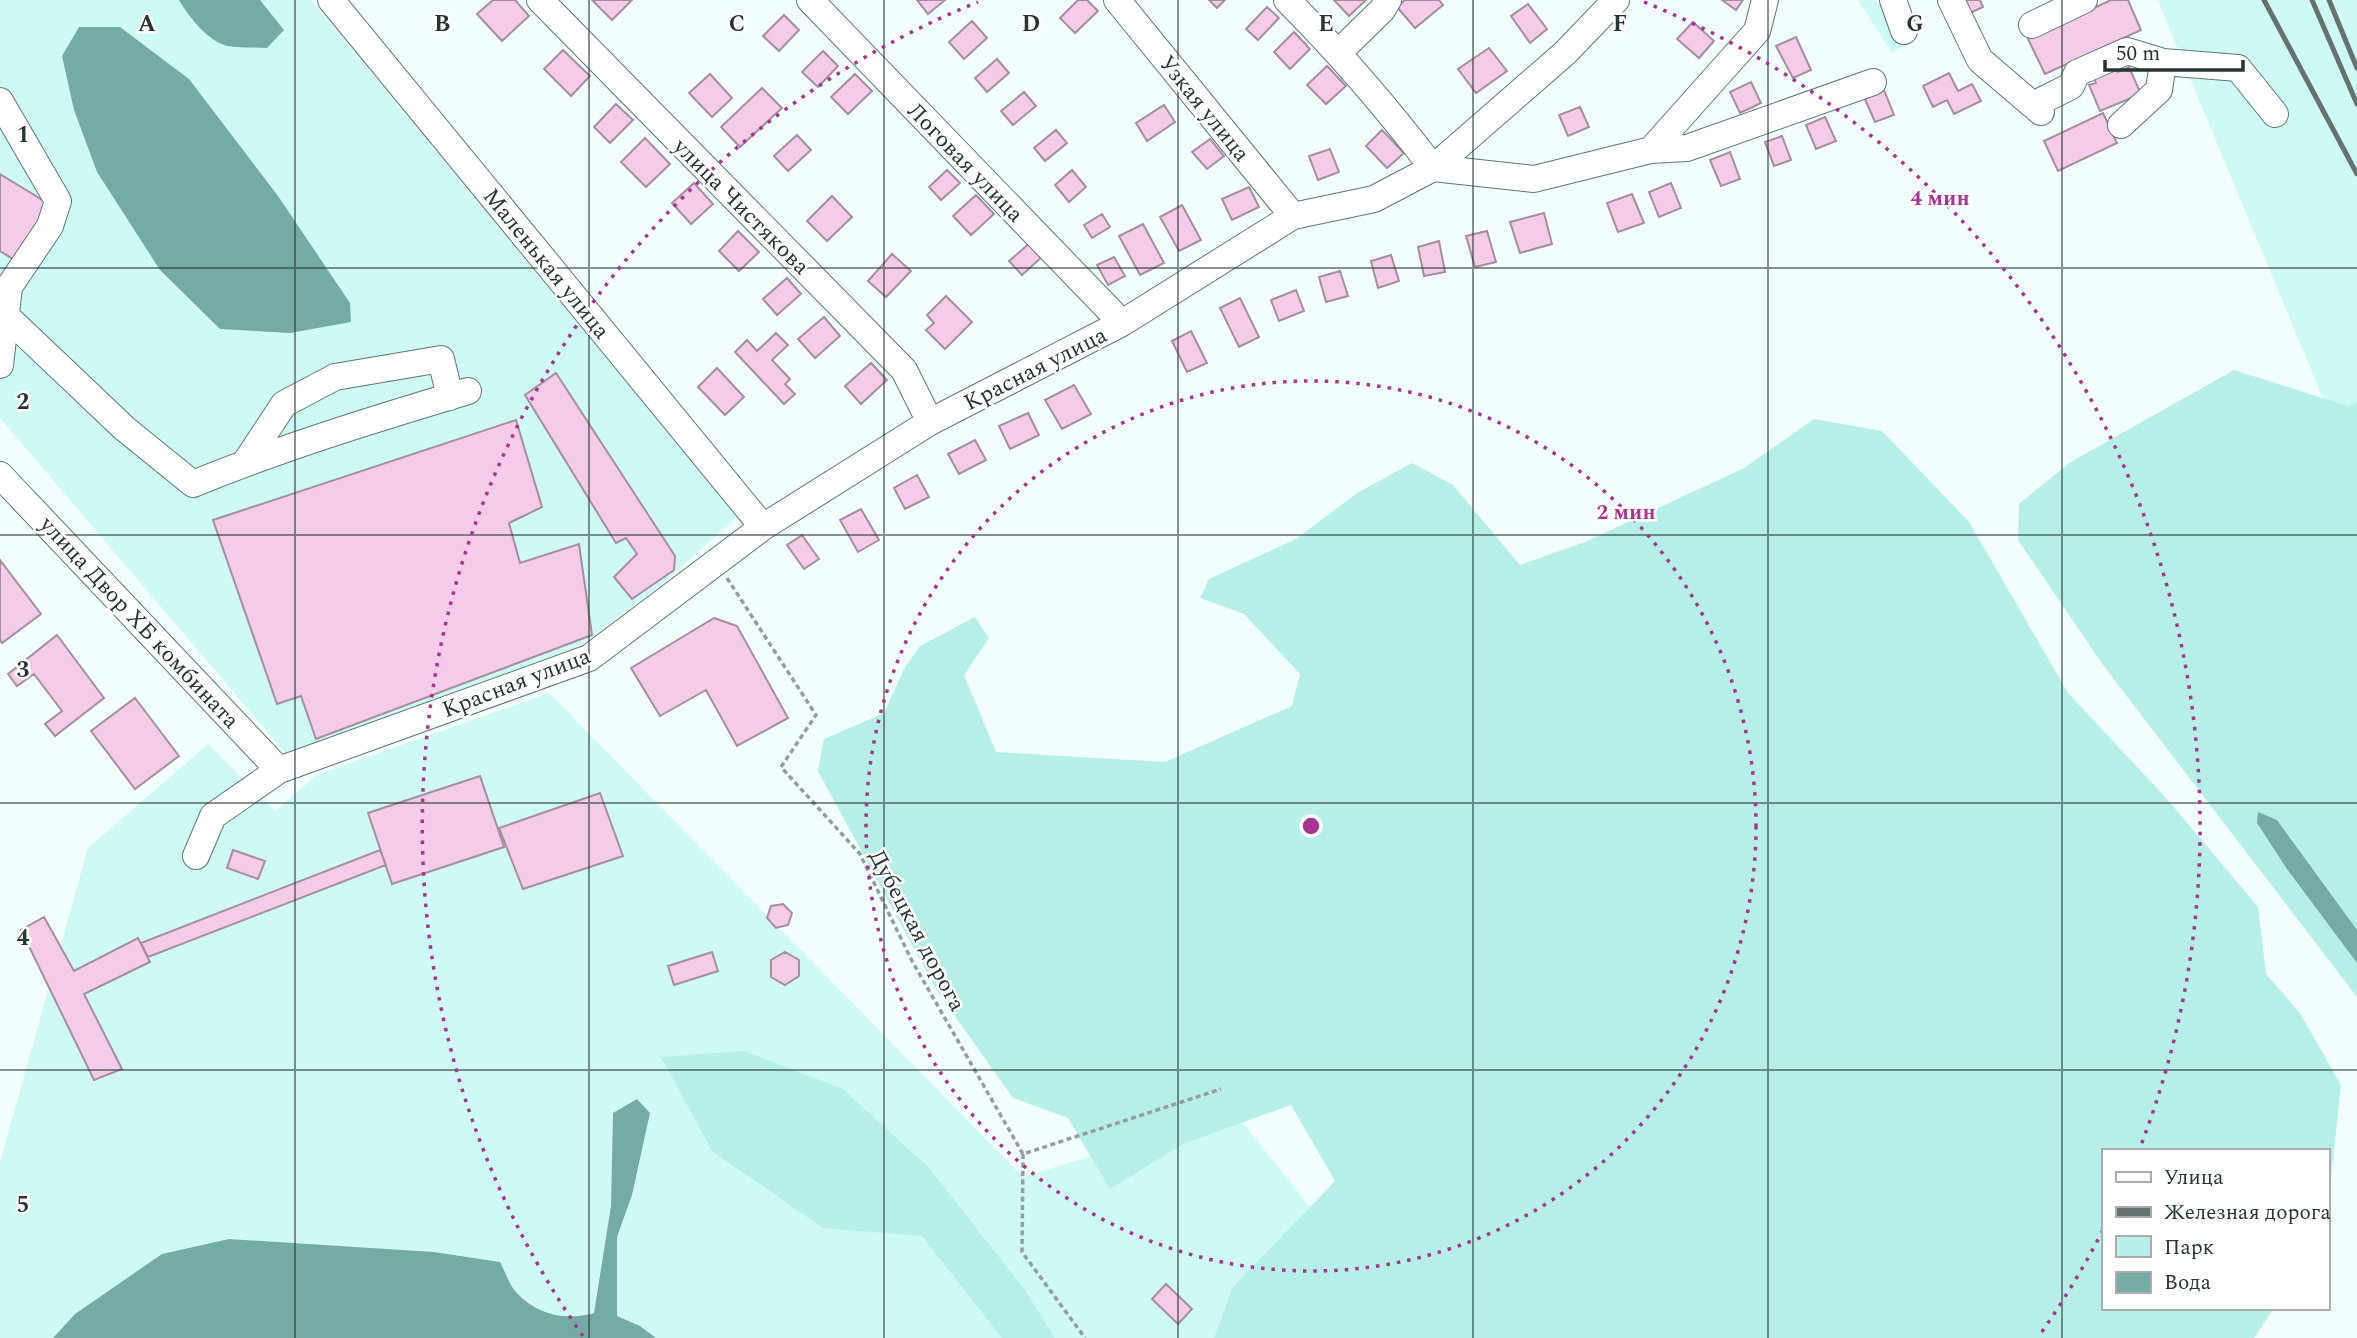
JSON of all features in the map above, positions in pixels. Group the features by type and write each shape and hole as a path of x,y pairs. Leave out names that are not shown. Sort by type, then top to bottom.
{"street":[{"name":"Маленькая улица","path":"331,0 763,527"},
{"name":"улица Чистякова","path":"540,0 904,370 930,422"},
{"name":"Логовая улица","path":"810,0 1122,324"},
{"name":"Узкая улица","path":"1117,0 1293,216"},
{"path":"1287,0 1339,52 1433,168 1534,179 1651,150 1686,148 1873,82"},
{"path":"1339,52 1382,10 1388,0"},
{"name":"Красная улица","path":"196,856 214,816 279,770 589,658 763,527 930,422 1122,324 1293,216 1374,199 1433,168 1565,53 1616,0"},
{"path":"1651,150 1757,31 1765,0"},
{"path":"1893,0 1904,31"},
{"path":"1951,0 1980,60 2037,109 2071,86 2077,73 2127,51 2163,62 2238,68 2275,114"},
{"path":"2032,25 2084,0"},
{"path":"2121,125 2159,90 2163,62"},
{"path":"0,101 58,201 50,226 9,287 0,365"},
{"path":"6,316 124,429 193,484 348,426 459,394 441,359 335,377 284,404 244,463"},
{"name":"улица Двор ХБ комбината","path":"0,475 279,770"}],"path":[{"name":"Дубецкая дорога","path":"717,562 816,715 781,768 860,854 912,961 1023,1154"},
{"path":"1085,1338 1022,1252 1023,1154 1221,1089"}],"shaded area":[{"path":"0,0 311,0 737,517 662,584 581,645 288,756 0,418"},
{"path":"1858,0 1877,0 1905,45 1892,53"},
{"path":"2158,0 2357,0 2357,480 2172,35"},
{"path":"549,693 1023,1177 1234,1112 1415,1338 656,1338 640,1326 617,1317 617,1237 632,1195 613,1113 611,1206 594,1313 575,1318 542,1312 515,1291 500,1262 434,1252 229,1239 75,1314 53,1338 0,1338 0,1162 88,848 208,744 275,811 317,775"}],"green space":[{"path":"2234,370 2348,406 2357,402 2357,997 2103,665 2018,540 2019,504 2069,463"},
{"path":"1814,419 1882,431 1969,522 2068,693 2167,799 2258,907 2266,974 2300,1013 2341,1085 2329,1197 2329,1149 2102,1149 2102,1310 2273,1310 2254,1338 1214,1338 1233,1287 1335,1181 1291,1105 1183,1144 1110,1189 1068,1118 1013,1098 937,991 818,771 824,739 884,713 904,669 920,646 975,617 989,638 964,675 996,752 1165,762 1292,706 1300,674 1244,614 1200,598 1209,579 1296,539 1357,493 1412,463 1453,485 1520,565 1585,542 1744,468"},
{"path":"744,1051 843,1089 929,1168 1025,1290 1055,1338 1002,1338 922,1236 823,1228 712,1151 661,1057"}],"water":[{"path":"179,0 260,0 284,30 267,48 227,46 206,33"},
{"path":"79,27 120,27 189,79 278,196 350,303 351,322 290,333 220,329 160,270 97,172 74,110 62,56"},
{"path":"2258,812 2277,820 2357,930 2357,963 2287,869 2257,823"},
{"path":"637,1099 650,1113 632,1195 617,1237 617,1316 640,1326 656,1338 53,1338 75,1314 162,1254 229,1239 434,1252 500,1262 514,1289 524,1300 542,1311 562,1316 594,1313 611,1206 613,1113"}],"building":[{"path":"493,0 515,0 529,16 502,41 477,14"},
{"path":"592,0 632,0 612,20"},
{"path":"917,0 945,0 928,14"},
{"path":"1078,0 1087,0 1098,11 1075,33 1060,18"},
{"path":"1209,0 1225,0 1217,8"},
{"path":"1334,0 1366,0 1349,16"},
{"path":"1405,0 1439,0 1443,5 1415,28 1397,7"},
{"path":"1722,0 1743,0 1736,10"},
{"path":"1961,0 1980,0 1983,7 1968,14"},
{"path":"2111,0 2128,0 2141,30 2045,74 2028,39"},
{"path":"1528,4 1547,29 1530,43 1511,16"},
{"path":"1267,7 1279,18 1258,40 1246,29"},
{"path":"784,15 799,30 779,51 763,36"},
{"path":"972,21 987,38 964,59 949,42"},
{"path":"1693,22 1714,41 1699,58 1677,39"},
{"path":"1294,32 1310,49 1290,69 1274,52"},
{"path":"1796,37 1811,70 1793,78 1776,46"},
{"path":"1489,48 1507,71 1476,93 1458,69"},
{"path":"563,50 590,76 571,96 544,69"},
{"path":"823,51 838,66 818,87 802,72"},
{"path":"997,59 1009,73 987,92 975,78"},
{"path":"2114,63 2118,72 2129,67 2141,94 2100,111 2089,85 2096,83 2092,72"},
{"path":"1327,66 1346,86 1326,104 1307,85"},
{"path":"1949,73 1958,91 1972,84 1981,101 1954,114 1947,100 1933,107 1923,86"},
{"path":"710,74 732,98 712,117 689,93"},
{"path":"855,74 872,91 848,114 831,97"},
{"path":"1751,82 1761,103 1740,113 1730,92"},
{"path":"762,88 782,108 740,147 721,127"},
{"path":"1884,90 1894,115 1875,122 1864,97"},
{"path":"1024,92 1036,106 1013,125 1001,111"},
{"path":"616,104 633,120 610,143 594,127"},
{"path":"1164,105 1175,122 1147,141 1136,123"},
{"path":"1580,107 1589,127 1568,136 1559,115"},
{"path":"2103,113 2117,143 2058,171 2044,141"},
{"path":"1825,117 1836,141 1816,149 1806,125"},
{"path":"1056,130 1067,143 1045,161 1034,148"},
{"path":"1382,130 1404,153 1387,168 1366,146"},
{"path":"797,135 811,150 788,171 774,156"},
{"path":"1782,136 1791,160 1774,166 1765,142"},
{"path":"645,138 670,164 646,187 621,162"},
{"path":"1210,139 1224,156 1207,169 1192,152"},
{"path":"1330,149 1339,172 1318,180 1309,156"},
{"path":"1730,152 1740,179 1721,186 1710,160"},
{"path":"947,170 960,183 941,200 929,187"},
{"path":"1072,170 1086,187 1069,202 1055,185"},
{"path":"0,174 49,204 16,261 0,251"},
{"path":"694,183 713,204 691,224 672,203"},
{"path":"1671,183 1681,208 1659,217 1649,192"},
{"path":"1249,187 1259,207 1232,220 1222,199"},
{"path":"1632,194 1644,223 1618,232 1607,203"},
{"path":"976,195 994,214 971,235 953,216"},
{"path":"832,196 852,217 827,241 807,221"},
{"path":"1182,205 1201,240 1179,251 1160,217"},
{"path":"1544,213 1552,244 1520,253 1510,222"},
{"path":"1102,214 1110,227 1092,238 1084,225"},
{"path":"1143,224 1164,263 1140,275 1119,236"},
{"path":"738,231 759,252 739,271 719,251"},
{"path":"1487,231 1496,262 1475,267 1466,236"},
{"path":"1439,241 1445,272 1424,276 1418,247"},
{"path":"1031,242 1043,256 1022,275 1009,261"},
{"path":"892,254 911,271 886,297 868,281"},
{"path":"1391,255 1399,281 1378,288 1371,261"},
{"path":"1114,257 1125,276 1108,285 1097,265"},
{"path":"1340,271 1348,296 1326,302 1319,277"},
{"path":"787,278 801,294 777,315 763,299"},
{"path":"1296,290 1304,311 1279,321 1271,300"},
{"path":"946,296 972,322 945,349 926,330 934,323 927,315"},
{"path":"1240,298 1259,337 1239,347 1220,308"},
{"path":"824,317 840,336 815,358 798,339"},
{"path":"1191,331 1207,363 1187,372 1172,341"},
{"path":"776,333 788,345 772,360 790,379 785,384 795,394 784,404 735,352 747,340 757,351"},
{"path":"871,363 887,380 861,404 845,386"},
{"path":"717,368 744,397 725,415 698,387"},
{"path":"556,373 675,556 674,570 632,599 614,577 637,554 626,538 616,543 525,395"},
{"path":"1074,385 1091,414 1062,429 1045,400"},
{"path":"1028,413 1039,435 1010,449 999,426"},
{"path":"516,420 542,507 509,523 520,563 579,544 592,635 316,739 301,696 277,704 213,520"},
{"path":"975,440 986,460 959,474 948,454"},
{"path":"917,475 929,497 905,509 894,488"},
{"path":"861,509 879,540 858,552 840,520"},
{"path":"802,535 819,559 804,569 787,545"},
{"path":"0,560 41,614 2,643 0,640"},
{"path":"714,618 737,626 788,718 737,746 706,690 660,716 631,668"},
{"path":"57,635 104,698 55,736 45,724 62,711 34,674 17,686 8,674"},
{"path":"135,698 179,756 135,789 91,731"},
{"path":"480,776 504,847 392,884 368,813"},
{"path":"600,793 623,856 523,889 499,828"},
{"path":"233,850 265,861 258,879 227,868"},
{"path":"380,850 386,865 148,957 141,943"},
{"path":"783,904 792,913 788,925 776,928 767,918 771,906"},
{"path":"44,917 74,971 138,938 150,962 84,994 122,1069 94,1080 21,930"},
{"path":"712,952 718,971 674,985 668,966"},
{"path":"785,952 799,960 799,976 785,985 771,977 771,960"},
{"path":"1166,1284 1192,1309 1178,1324 1152,1299"}],"railway":[{"path":"2264,0 2357,174"},
{"path":"2312,0 2357,104"},
{"path":"2329,0 2357,68"}]}
